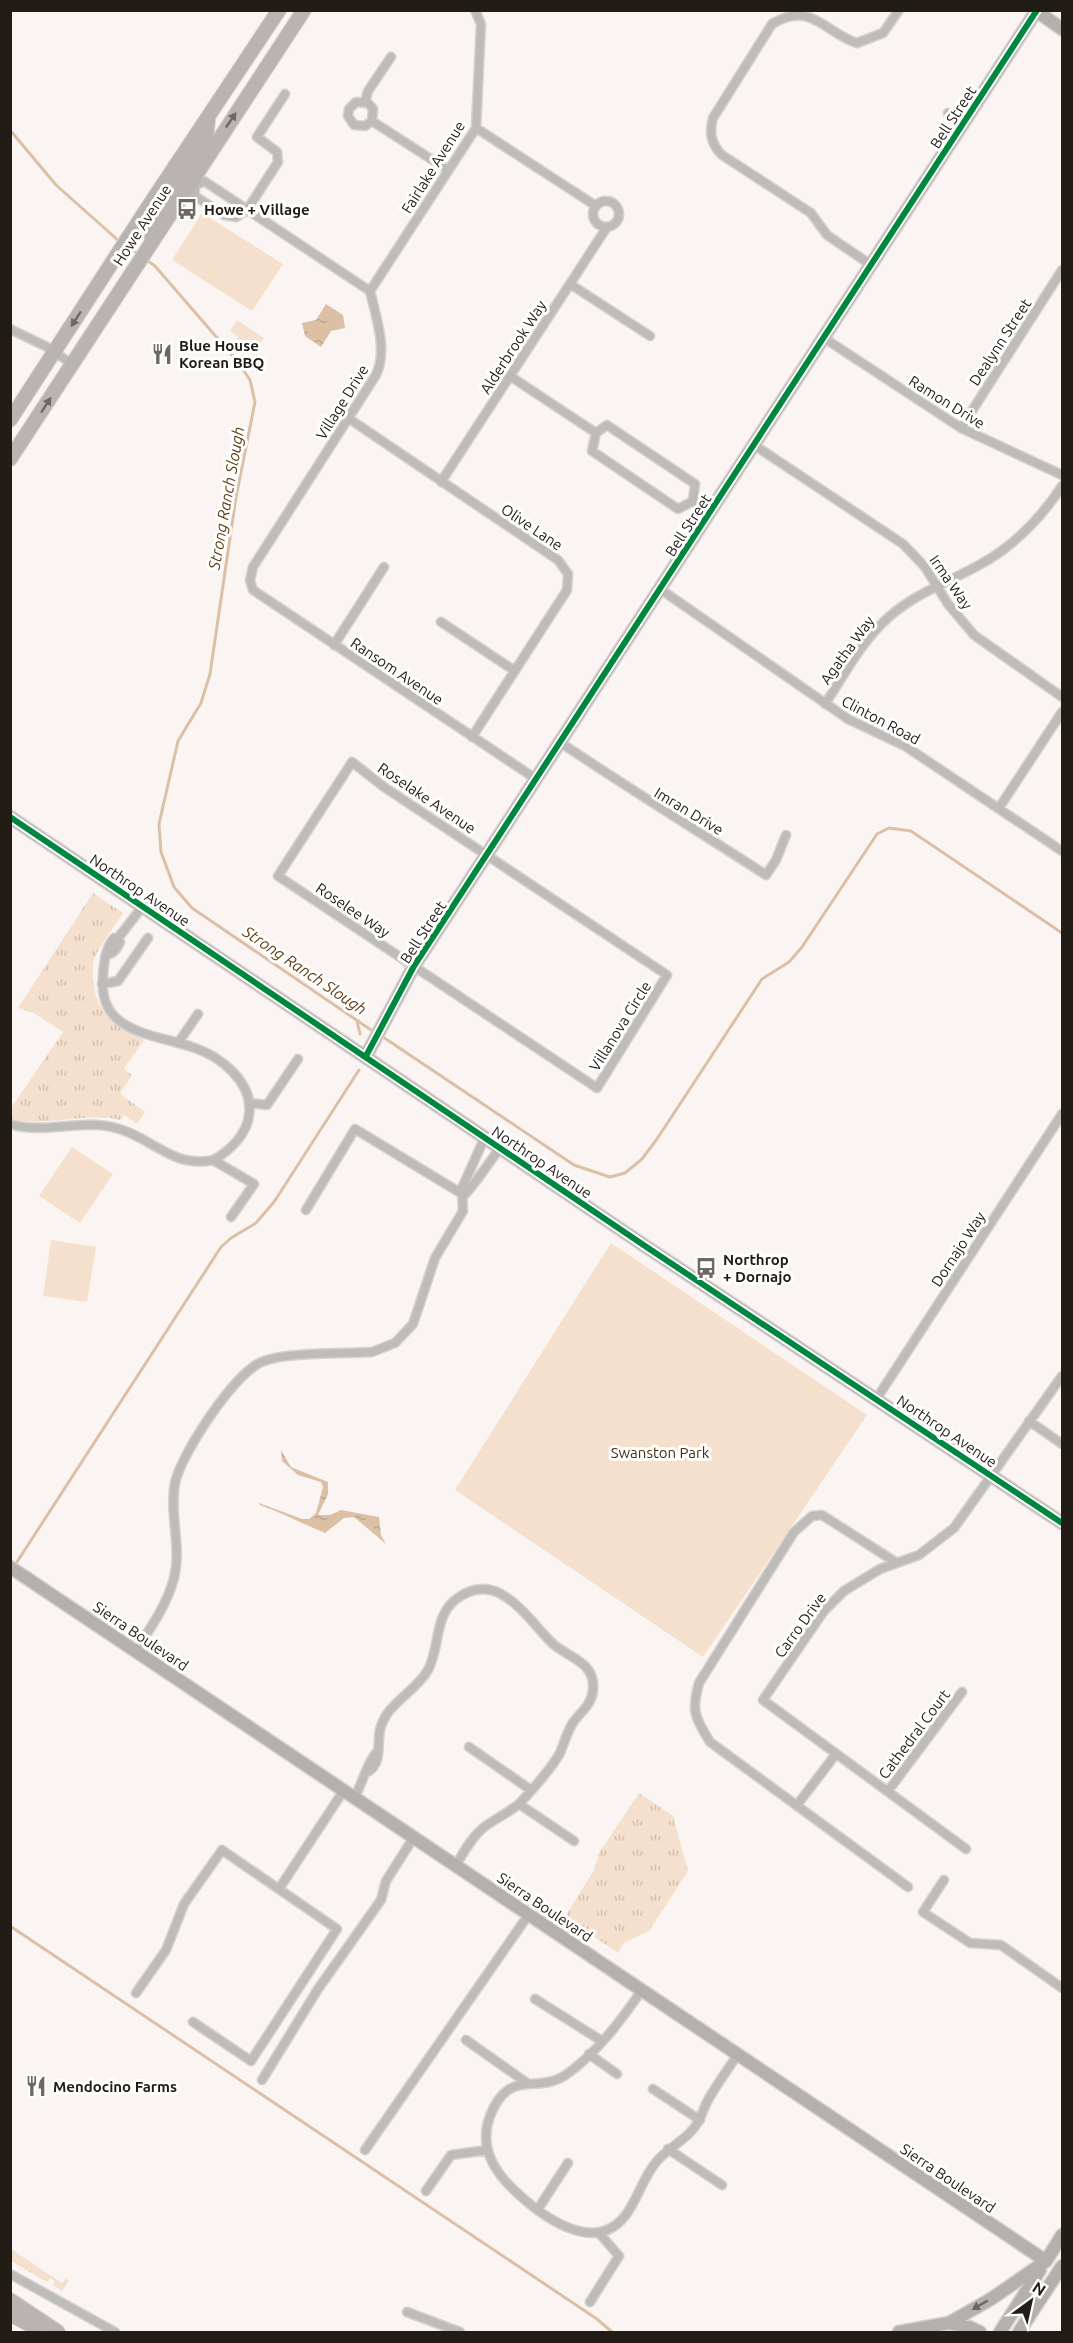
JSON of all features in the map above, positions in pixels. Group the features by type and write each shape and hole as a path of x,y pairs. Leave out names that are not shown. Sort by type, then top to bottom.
{"main road":[{"name":"Howe Avenue","path":"10,420 279,10"},
{"name":"Howe Avenue","path":"10,459 149,243 192,185 304,10"},
{"path":"192,185 184,174 206,138 208,119"},
{"path":"149,243 149,225 176,184 178,170 175,166"},
{"path":"10,2300 58,2332"},
{"path":"10,2314 26,2325 38,2326 44,2323"},
{"path":"10,2325 22,2332"}],"street":[{"name":"Fairlake Avenue","path":"370,291 476,128 481,24 475,10"},
{"path":"871,265 827,236 811,213 722,155 714,145 710,128 713,118 767,33 781,17 806,13 857,43 865,42 883,33 899,10"},
{"path":"1036,11 1062,29"},
{"name":"Bell Street","path":"366,1056 414,966 1036,11"},
{"path":"364,102 368,91 391,57"},
{"path":"285,94 257,137 277,152 278,162 247,210 236,216 224,215 195,196 192,185 204,181 247,210 370,291"},
{"path":"364,102 373,109 372,121"},
{"path":"364,102 351,106 348,112 350,119 361,127 372,121"},
{"path":"948,113 964,123"},
{"path":"372,121 448,170"},
{"name":"Alderbrook Way","path":"476,128 596,206"},
{"name":"Alderbrook Way","path":"441,482 607,227 618,220 618,208 607,201 596,206 593,214 596,222 607,227"},
{"name":"Dealynn Street","path":"961,428 1062,270"},
{"path":"570,284 650,336"},
{"name":"Village Drive","path":"250,580 256,561 376,375 382,361 370,291"},
{"path":"10,329 72,364"},
{"name":"Ramon Drive","path":"824,338 961,428 1062,475"},
{"path":"510,376 596,433"},
{"name":"Olive Lane","path":"348,418 558,560 568,574 567,590 472,736"},
{"path":"607,425 695,484 693,501 678,509 592,451 596,433 607,425"},
{"name":"Irma Way","path":"754,445 903,544 925,567 960,620 974,635 1062,698"},
{"name":"Agatha Way","path":"825,704 878,627 903,606 981,564 1018,538 1035,522 1062,486"},
{"path":"693,501 710,512"},
{"path":"334,645 384,567"},
{"name":"Ransom Avenue","path":"250,580 257,594 536,779"},
{"name":"Clinton Road","path":"660,589 848,720 905,746 1062,850"},
{"path":"441,622 515,671"},
{"path":"999,808 1062,712"},
{"name":"Imran Drive","path":"561,742 650,803 672,814 766,875 776,860 786,835"},
{"name":"Roselake Avenue","path":"278,876 352,762 384,787 487,855"},
{"name":"Northrop Avenue","path":"10,817 1062,1523"},
{"name":"Villanova Circle","path":"414,966 597,1088 667,975 487,855"},
{"name":"Roselee Way","path":"278,876 414,966"},
{"path":"10,1124 47,1129 108,1126 132,1134 180,1160 198,1163 213,1160 227,1151 241,1136 249,1119 250,1103 245,1087 232,1071 204,1052 137,1032 118,1021 108,1006 102,984 106,949 118,938 143,906"},
{"path":"102,984 118,981 148,938"},
{"path":"178,1043 198,1014"},
{"path":"250,1103 267,1105 298,1059"},
{"name":"Dornajo Way","path":"877,1398 1062,1114"},
{"path":"306,1210 355,1128 464,1195"},
{"path":"474,1173 485,1137"},
{"path":"136,1650 159,1616 174,1578 178,1546 173,1498 179,1470 234,1382 253,1366 272,1358 372,1352 385,1349 404,1336 418,1312 435,1258 463,1211 462,1188 500,1147"},
{"path":"213,1160 254,1184 231,1217"},
{"name":"Carro Drive","path":"966,1849 763,1700 833,1600 861,1578 919,1555 941,1540 966,1515 1062,1376"},
{"path":"1029,1421 1062,1444"},
{"path":"897,1563 822,1515 812,1516 794,1532 699,1683 693,1707 697,1723 710,1742 908,1887"},
{"name":"Sierra Boulevard","path":"13,1569 1046,2261 1062,2269"},
{"path":"279,1889 349,1794 375,1767 386,1716 428,1671 434,1657 445,1611 457,1599 468,1593 479,1591 498,1593 517,1603 551,1643 585,1665 594,1683 591,1701 573,1722 559,1755 519,1804 484,1827 456,1865"},
{"name":"Cathedral Court","path":"888,1791 962,1692"},
{"path":"469,1747 531,1790"},
{"path":"797,1805 836,1754"},
{"path":"519,1804 574,1841"},
{"path":"262,2080 318,1989 381,1900 386,1881 414,1837"},
{"path":"136,1993 166,1950 184,1904 222,1850 337,1929 251,2061 193,2022"},
{"path":"944,1880 923,1912 970,1943 1001,1945 1062,1988"},
{"path":"366,2150 529,1914"},
{"path":"642,1990 602,2041 574,2069 556,2081 511,2087 497,2103 488,2124 487,2150 498,2174 538,2210 580,2233 599,2233 608,2230 626,2216 648,2174 668,2149 688,2135 700,2120 716,2087 738,2054"},
{"path":"535,1999 602,2041"},
{"path":"466,2040 528,2083"},
{"path":"589,2054 617,2074"},
{"path":"653,2089 700,2120"},
{"path":"668,2149 722,2185"},
{"path":"426,2191 451,2156 487,2150"},
{"path":"538,2210 568,2163"},
{"path":"590,2302 619,2256 599,2233"},
{"path":"1000,2332 1062,2235"},
{"path":"899,2332 949,2323 991,2299 1046,2261"},
{"path":"1019,2332 1062,2269"},
{"path":"10,2274 115,2332"},
{"path":"407,2312 460,2332"},
{"path":"949,2323 980,2332"}],"green space":[{"path":"202,213 283,264 252,311 172,260"},
{"path":"237,320 264,338 255,352 237,340 238,337 230,331"},
{"path":"93,893 123,913 95,957 93,980 98,1001 109,1018 124,1030 144,1040 124,1069 132,1075 120,1094 145,1112 137,1124 124,1115 121,1120 93,1118 25,1121 11,1119 11,1108 63,1032 34,1013 18,1008"},
{"path":"72,1147 113,1174 80,1223 39,1196"},
{"path":"51,1240 96,1247 87,1302 43,1296"},
{"name":"Swanston Park","path":"611,1243 867,1415 703,1657 455,1490"},
{"path":"639,1793 673,1816 688,1871 649,1931 624,1943 618,1953 565,1917 594,1870 599,1853"},
{"path":"11,2249 62,2283 67,2277 68,2282 62,2291 53,2285 55,2282 50,2278 47,2282 11,2261"}],"water":[{"path":"326,304 343,315 345,328 331,331 321,347 305,336 302,323 316,320"},
{"path":"281,1450 291,1467 328,1482 328,1494 318,1515 330,1515 341,1510 379,1517 381,1535 386,1544 354,1517 344,1518 325,1533 260,1505 259,1503 302,1519 309,1519 316,1513 323,1487 321,1482 298,1475 282,1461"}],"waterway":[{"name":"Strong Ranch Slough","path":"10,130 56,185 120,242"},
{"name":"Strong Ranch Slough","path":"128,247 140,255"},
{"name":"Strong Ranch Slough","path":"145,259 155,266 238,362 250,380 255,402 236,497 210,674 201,703 178,741 159,824 161,852 174,887 192,908 374,1032"},
{"name":"Strong Ranch Slough","path":"380,1035 574,1165 610,1177 625,1173 642,1159 762,979 789,962 802,947 877,834 889,828 911,831 1062,933"},
{"path":"357,1021 360,1034"},
{"path":"15,1565 221,1247 256,1223 274,1202 359,1070"},
{"path":"10,1926 597,2319 612,2332"}],"cycle path":[{"path":"366,1056 414,966 1037,10"},
{"path":"10,817 645,1246 1062,1523"}],"place":[{"name":"Howe + Village","path":"187,209"},
{"name":"Blue House Korean BBQ","path":"162,354"},
{"name":"Northrop + Dornajo","path":"706,1268"},
{"name":"Mendocino Farms","path":"36,2086"}]}
